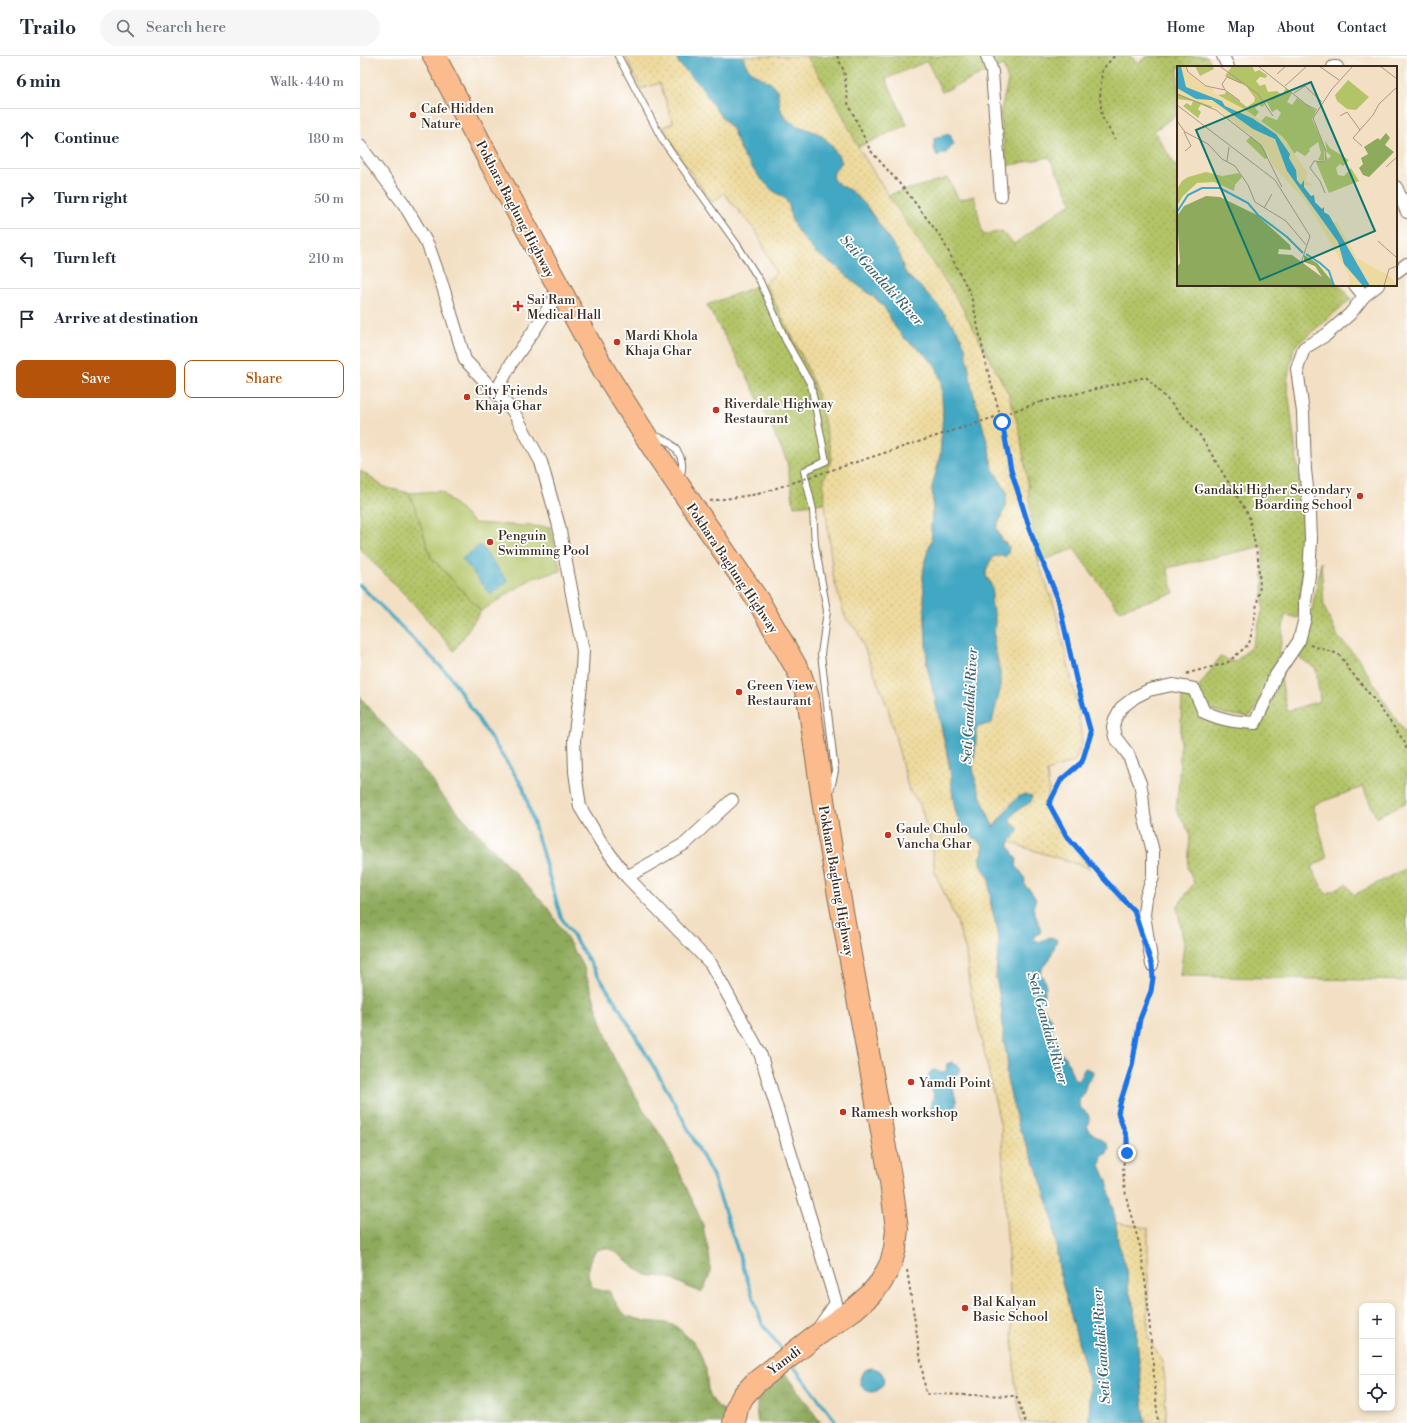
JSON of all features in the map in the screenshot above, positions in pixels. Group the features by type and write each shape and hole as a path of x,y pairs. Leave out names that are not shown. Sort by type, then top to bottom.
{"highway":[{"name":"Pokhara Baglung Highway","path":"434,56 605,372 677,484 759,602 800,674 808,697 825,813 891,1182 897,1229 895,1248 891,1263 881,1282 870,1296 813,1338"},
{"name":"Yamdi","path":"734,1423 737,1408 743,1396 755,1383 813,1338"}],"street":[{"path":"987,56 992,72 1001,196"},
{"path":"1223,56 1228,66"},
{"path":"360,146 404,204 428,245 443,287 465,360 513,411 541,462 559,526 583,651 581,686 574,740 575,772 580,807 601,842 627,878 711,964 760,1053 836,1303 812,1337 813,1338"},
{"path":"1397,189 1407,212"},
{"path":"1397,271 1407,264"},
{"path":"1356,286 1364,296"},
{"path":"1152,965 1144,915 1146,897 1153,877 1153,852 1144,815 1140,783 1128,754 1115,736 1113,727 1115,719 1118,712 1136,697 1149,690 1172,685 1194,689 1204,712 1235,722 1255,723 1269,693 1274,678 1299,641 1305,618 1305,602 1309,575 1311,539 1310,513 1305,470 1304,412 1297,369 1304,348 1326,335 1350,314 1364,296 1377,286"},
{"path":"496,392 512,362 560,290"},
{"path":"627,878 686,843 732,800"}],"lane":[{"path":"618,56 663,141 738,246 760,280 786,341 811,385 826,461 804,471 813,510 815,544 826,612 822,654 835,772 825,813"}],"path":[{"path":"837,56 844,70 848,103 870,150 906,191 941,237 971,295 987,368 1002,422 1011,470 1032,536 1058,599 1076,679 1091,733 1082,762 1061,780 1049,804 1066,835 1134,911"},
{"path":"1114,56 1102,70 1100,97 1102,117 1115,139"},
{"path":"702,521 707,501 758,494 1040,402 1146,377 1198,432 1249,516 1258,559 1260,586 1249,644 1227,663 1188,673 1184,687"},
{"path":"1299,641 1338,654 1342,658 1404,741 1407,751"},
{"path":"1152,965 1153,978 1151,991 1140,1019 1132,1066 1118,1113 1127,1138 1128,1146 1123,1166 1124,1185 1128,1205 1140,1246 1147,1294 1158,1423"},
{"path":"906,1264 926,1394 1016,1396 1026,1423"}],"green space":[{"path":"805,56 1130,56 1138,63 1148,56 1207,56 1212,66 1177,66 1177,115 1154,131 1177,168 1177,286 1341,286 1351,299 1294,347 1287,382 1301,494 1305,546 1298,618 1285,615 1278,663 1255,711 1249,717 1225,714 1207,709 1199,687 1220,657 1235,662 1252,646 1263,609 1263,546 1167,568 1174,593 1119,610 1074,549 1038,562 1020,433 1008,393 959,302 888,195 948,178 959,200 974,196 983,235 1002,231 1014,244 1072,202 1049,157 1007,166 1000,114 1008,81 1003,65 942,92 927,61 886,79 907,125 858,147 841,112 811,63"},
{"path":"765,283 803,358 815,387 824,420 832,458 823,484 825,503 794,506 787,461 748,378 707,305"},
{"path":"360,470 384,487 409,493 431,557 481,611 454,651 412,602 360,549"},
{"name":"Penguin Swimming Pool","path":"441,491 474,523 550,527 561,571 533,578 481,611 431,557 409,493"},
{"path":"1321,562 1324,607 1338,637 1358,658 1407,737 1407,802 1376,817 1363,787 1313,805 1327,858 1311,867 1326,894 1346,884 1354,895 1407,868 1407,981 1180,976 1184,944 1177,907 1194,883 1188,868 1190,833 1176,809 1179,780 1182,693 1193,693 1200,716 1232,726 1259,728 1281,678 1287,711 1320,701 1316,669 1299,657 1308,631"},
{"path":"360,697 433,781 438,791 549,909 583,965 613,1056 641,1106 668,1146 703,1225 710,1259 709,1276 701,1292 666,1277 647,1275 620,1255 604,1248 596,1250 589,1264 588,1273 590,1283 593,1288 602,1291 609,1291 619,1308 627,1316 676,1326 691,1340 698,1348 706,1369 708,1389 712,1399 718,1407 729,1412 740,1423 360,1423"},
{"path":"784,1372 821,1423 758,1423 757,1406 762,1394"}],"sand":[{"path":"625,56 676,56 679,64 701,86 716,110 732,129 744,157 761,179 772,190 786,199 789,205 791,218 798,232 815,251 837,267 884,307 903,337 926,355 936,366 941,380 943,413 940,457 932,487 932,538 925,560 923,575 927,665 935,696 961,825 983,845 980,861 989,877 991,905 999,936 996,977 1001,1003 1004,1041 1008,1064 1006,1072 1007,1079 1018,1125 1035,1164 1052,1214 1060,1275 1090,1385 1089,1423 1021,1423 1015,1382 1001,1128 969,983 966,952 957,922 935,873 931,843 920,804 909,791 888,708 858,632 845,617 833,576 823,484 832,458 815,387 803,358 765,283 776,273 757,233 724,193 713,202 699,184 680,157 663,127 673,123 660,83 641,89"},
{"path":"743,56 805,56 811,63 841,112 858,147 959,302 1008,393 1020,433 1038,562 1055,608 1077,700 1082,743 1075,761 1047,771 1049,790 1045,805 1054,826 1090,868 1020,846 1010,841 1018,831 1018,828 1010,822 1011,817 1016,810 1029,803 1032,799 1019,796 994,827 976,784 973,768 976,730 979,726 989,724 993,719 1000,690 1000,668 994,644 995,616 991,602 993,593 986,573 988,565 993,558 995,556 1006,556 1009,547 1003,541 996,528 1001,518 1006,490 993,471 989,448 972,389 968,362 922,288 909,277 904,270 898,252 865,204 851,191 833,179 834,172 842,162 832,146 819,134 795,124 783,115 779,105 777,91 770,83 750,70"},
{"path":"1116,1223 1148,1228 1148,1337 1162,1361 1165,1379 1166,1423 1145,1423 1134,1308 1128,1287 1127,1270 1118,1242"}],"water":[{"name":"Seti Gandaki River","path":"676,56 743,56 745,63 752,72 775,87 781,109 786,118 797,125 819,134 832,146 842,162 834,172 833,179 851,191 865,204 898,252 904,270 909,277 937,304 957,330 965,346 972,389 989,448 992,467 1007,493 1005,508 996,528 1002,541 1009,547 1006,556 995,556 990,561 986,570 986,576 992,587 993,593 991,602 995,616 994,647 1000,674 1000,690 992,722 979,726 976,730 973,768 976,784 994,827 1019,796 1025,794 1032,796 1031,802 1016,811 1010,819 1010,822 1018,828 1018,831 1010,841 1009,846 1017,860 1017,867 1025,878 1025,886 1030,890 1036,899 1033,908 1041,930 1040,933 1034,936 1034,939 1039,942 1050,937 1057,940 1049,961 1044,965 1040,973 1046,986 1041,1004 1052,1021 1051,1030 1056,1036 1060,1053 1066,1057 1074,1079 1078,1081 1085,1068 1093,1071 1093,1075 1087,1083 1079,1100 1079,1105 1080,1108 1089,1116 1090,1122 1087,1126 1088,1130 1108,1144 1109,1147 1107,1153 1102,1157 1100,1165 1107,1181 1116,1223 1118,1242 1127,1270 1128,1287 1134,1308 1145,1423 1089,1423 1090,1385 1060,1275 1052,1214 1035,1164 1018,1125 1007,1079 1006,1072 1008,1064 1004,1041 1001,1003 996,977 999,936 991,905 989,877 980,861 983,845 964,829 958,820 952,795 949,761 927,665 923,575 925,560 932,538 932,487 940,457 943,413 941,380 936,366 926,355 903,337 884,307 876,298 856,284 837,267 817,254 798,232 791,218 789,205 786,199 772,190 761,179 744,157 732,129 716,110 701,86 679,64"},
{"path":"950,134 954,145 946,153 937,156 934,148 934,139"},
{"path":"480,545 508,581 491,595 462,559"},
{"path":"952,1062 959,1067 959,1073 953,1081 956,1107 949,1116 941,1116 931,1110 930,1106 934,1095 927,1079 931,1071 934,1070 942,1073 946,1071 947,1064"},
{"path":"872,1368 880,1372 884,1380 880,1388 872,1392 864,1388 860,1380 864,1372"}],"waterway":[{"path":"360,585 450,676 523,787 561,917 621,1011 669,1093 713,1176 762,1324 783,1351"},
{"path":"791,1363 837,1423"}],"place":[{"name":"Cafe Hidden Nature","path":"413,115"},
{"name":"Sai Ram Medical Hall","path":"518,306"},
{"name":"Mardi Khola Khaja Ghar","path":"617,342"},
{"name":"City Friends Khaja Ghar","path":"467,397"},
{"name":"Riverdale Highway Restaurant","path":"716,410"},
{"name":"Gandaki Higher Secondary Boarding School","path":"1360,496"},
{"name":"Penguin Swimming Pool","path":"490,542"},
{"name":"Green View Restaurant","path":"739,692"},
{"name":"Gaule Chulo Vancha Ghar","path":"888,835"},
{"name":"Yamdi Point","path":"911,1082"},
{"name":"Ramesh workshop","path":"843,1112"},
{"name":"Bal Kalyan Basic School","path":"965,1308"}],"route":[{"path":"1002,422 1011,470 1032,536 1058,599 1076,679 1091,733 1082,762 1061,780 1049,804 1066,835 1134,911 1152,965 1153,978 1151,991 1140,1019 1132,1066 1118,1113 1127,1138 1127,1153"}]}
